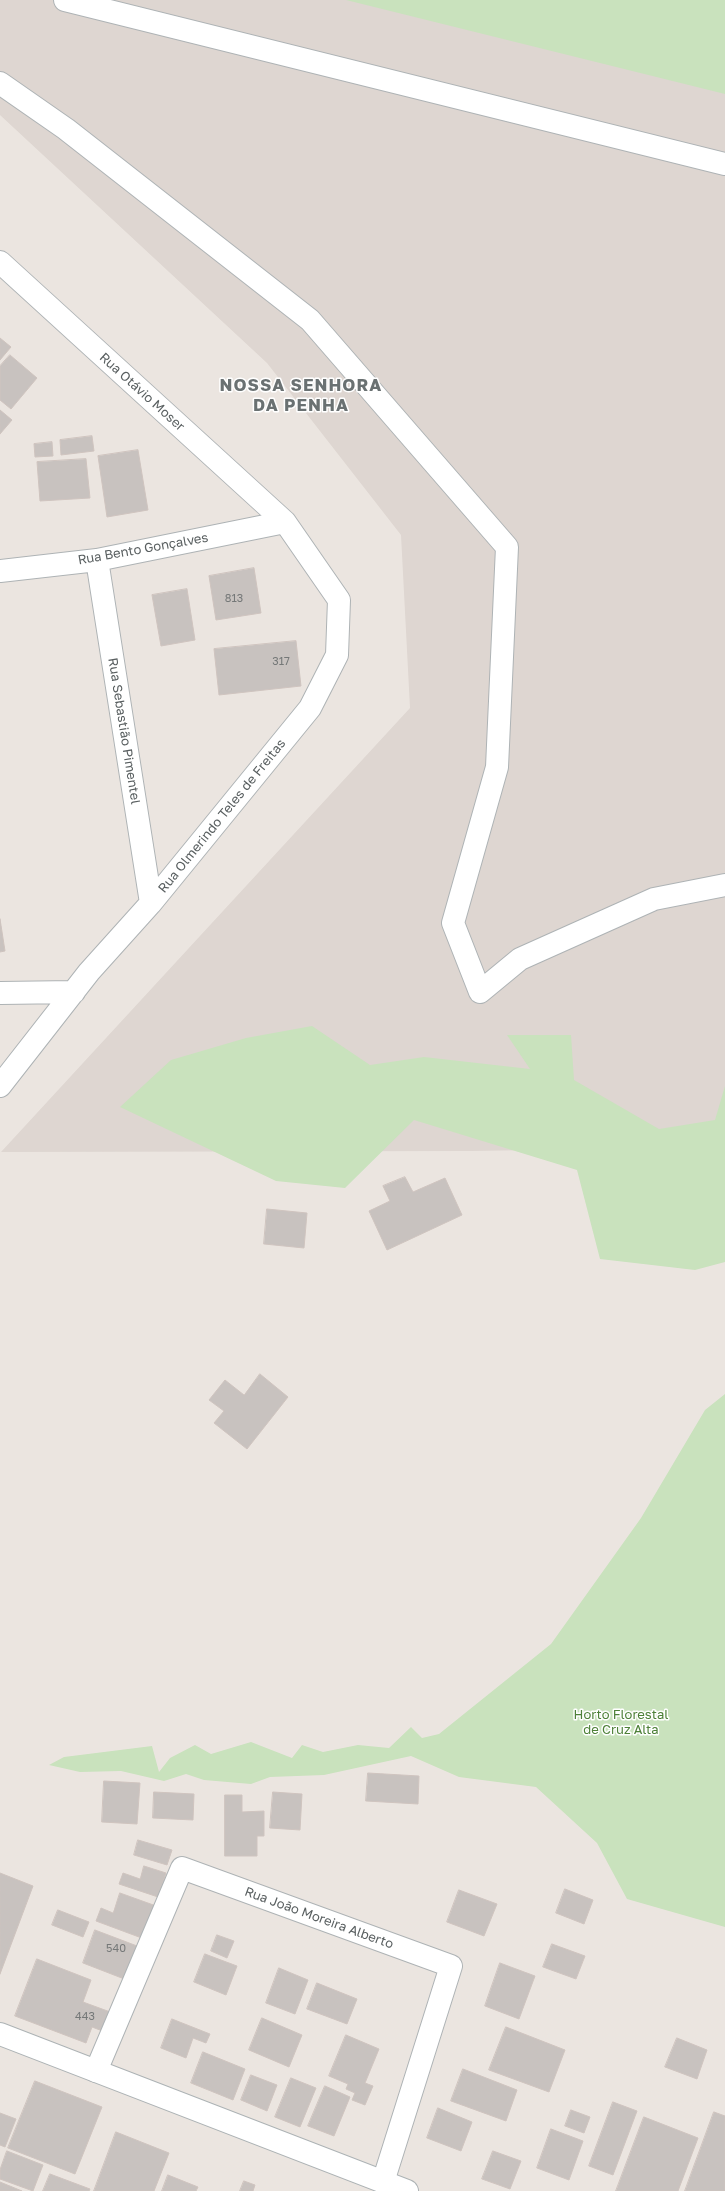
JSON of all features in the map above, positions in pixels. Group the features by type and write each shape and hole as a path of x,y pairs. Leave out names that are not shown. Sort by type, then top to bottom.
{"street":[{"path":"65,0 725,164"},
{"path":"0,83 66,129 310,320 507,547 497,767 453,924 480,992 520,959 654,899 725,885"},
{"name":"Rua Otávio Moser","path":"0,262 285,522"},
{"name":"Rua Bento Gonçalves","path":"0,571 97,560 285,522"},
{"name":"Rua Olmerindo Teles de Freitas","path":"0,1086 89,972 151,903 310,708 337,655 339,600 285,522"},
{"name":"Rua Sebastião Pimentel","path":"97,560 151,903"},
{"path":"0,993 74,992"},
{"name":"Rua João Moreira Alberto","path":"96,2071 182,1868 451,1966 383,2182"},
{"path":"0,2034 407,2191"}],"shaded area":[{"path":"0,0 725,0 725,1147 471,1151 1,1152 410,708 401,535 267,363 0,115"}],"green space":[{"path":"346,0 725,0 725,94"},
{"path":"312,1026 370,1065 424,1057 530,1069 507,1035 571,1035 574,1080 659,1129 715,1120 725,1086 725,1262 695,1270 600,1259 577,1170 414,1120 345,1188 276,1181 120,1107 171,1060 246,1038"},
{"name":"Horto Florestal de Cruz Alta","path":"725,1394 725,1927 627,1899 597,1843 536,1787 459,1777 411,1756 324,1775 270,1777 251,1784 204,1780 186,1774 164,1781 121,1771 80,1772 49,1765 64,1757 152,1746 159,1772 170,1758 195,1745 211,1754 251,1742 292,1758 302,1745 323,1752 358,1745 389,1748 411,1727 422,1738 439,1734 551,1644 641,1518 705,1410"}],"building":[{"path":"0,338 11,347 0,360"},
{"path":"10,355 37,378 11,409 0,400 0,366"},
{"path":"0,410 12,420 0,434"},
{"path":"92,436 94,451 61,455 60,440"},
{"path":"52,442 53,456 35,457 34,444"},
{"path":"138,450 148,510 107,517 98,456"},
{"path":"86,459 90,498 40,501 37,462"},
{"path":"254,568 261,613 216,620 209,576"},
{"path":"187,589 195,640 161,646 152,595"},
{"path":"296,641 301,686 219,695 214,649"},
{"path":"0,919 5,951 0,952"},
{"path":"405,1177 413,1192 445,1178 462,1215 387,1250 369,1211 390,1201 383,1186"},
{"path":"267,1209 307,1213 304,1248 264,1244"},
{"path":"260,1374 288,1397 247,1449 214,1423 224,1411 209,1400 225,1380 244,1395"},
{"path":"368,1773 419,1776 418,1804 366,1801"},
{"path":"104,1781 140,1783 137,1824 102,1822"},
{"path":"154,1792 194,1794 193,1820 153,1818"},
{"path":"273,1792 302,1794 300,1830 270,1828"},
{"path":"225,1795 242,1795 242,1812 264,1811 264,1836 257,1836 257,1856 225,1856"},
{"path":"138,1840 172,1850 167,1865 134,1855"},
{"path":"144,1866 166,1873 158,1897 119,1884 123,1873 140,1879"},
{"path":"0,1873 33,1886 0,1974"},
{"path":"565,1889 593,1900 584,1924 556,1913"},
{"path":"459,1890 497,1904 484,1936 447,1922"},
{"path":"120,1893 159,1907 147,1940 96,1921 101,1908 113,1913"},
{"path":"58,1910 89,1922 83,1937 52,1925"},
{"path":"95,1930 145,1949 132,1982 83,1963"},
{"path":"217,1935 234,1941 227,1958 211,1951"},
{"path":"552,1944 585,1956 576,1979 543,1967"},
{"path":"205,1954 237,1966 226,1995 194,1982"},
{"path":"37,1959 91,1980 83,2002 113,2013 105,2032 92,2027 86,2043 15,2016"},
{"path":"500,1963 535,1976 519,2019 485,2006"},
{"path":"279,1968 308,1980 295,2014 266,2003"},
{"path":"317,1983 357,1999 347,2024 307,2009"},
{"path":"262,2018 302,2035 289,2067 249,2050"},
{"path":"172,2019 210,2034 206,2043 193,2038 186,2058 161,2048"},
{"path":"506,2027 565,2050 549,2092 489,2070"},
{"path":"346,2035 379,2049 365,2083 373,2086 365,2105 352,2100 355,2093 346,2089 348,2084 329,2076"},
{"path":"677,2038 707,2050 697,2079 665,2067"},
{"path":"203,2052 245,2069 233,2100 191,2083"},
{"path":"463,2069 517,2090 506,2121 451,2101"},
{"path":"251,2075 277,2085 267,2111 241,2100"},
{"path":"291,2078 316,2088 300,2127 275,2117"},
{"path":"35,2081 102,2107 75,2174 8,2148"},
{"path":"325,2086 350,2097 334,2136 308,2126"},
{"path":"613,2102 637,2111 613,2175 589,2166"},
{"path":"438,2108 472,2122 461,2151 427,2138"},
{"path":"571,2110 590,2117 584,2133 565,2126"},
{"path":"714,2112 725,2116 725,2191 685,2191"},
{"path":"0,2113 16,2119 5,2147 0,2145"},
{"path":"644,2117 698,2138 678,2191 616,2191"},
{"path":"551,2129 583,2141 569,2180 537,2168"},
{"path":"116,2132 169,2153 154,2191 94,2191"},
{"path":"7,2151 43,2165 33,2191 0,2179 0,2170"},
{"path":"493,2151 521,2161 510,2189 482,2179"},
{"path":"50,2174 90,2189 89,2191 43,2191"},
{"path":"168,2175 198,2187 196,2191 162,2191"},
{"path":"244,2181 255,2185 253,2191 240,2191"},
{"path":"0,2182 22,2191 0,2191"}],"district":[{"name":"NOSSA SENHORA DA PENHA","path":"301,396"}]}
